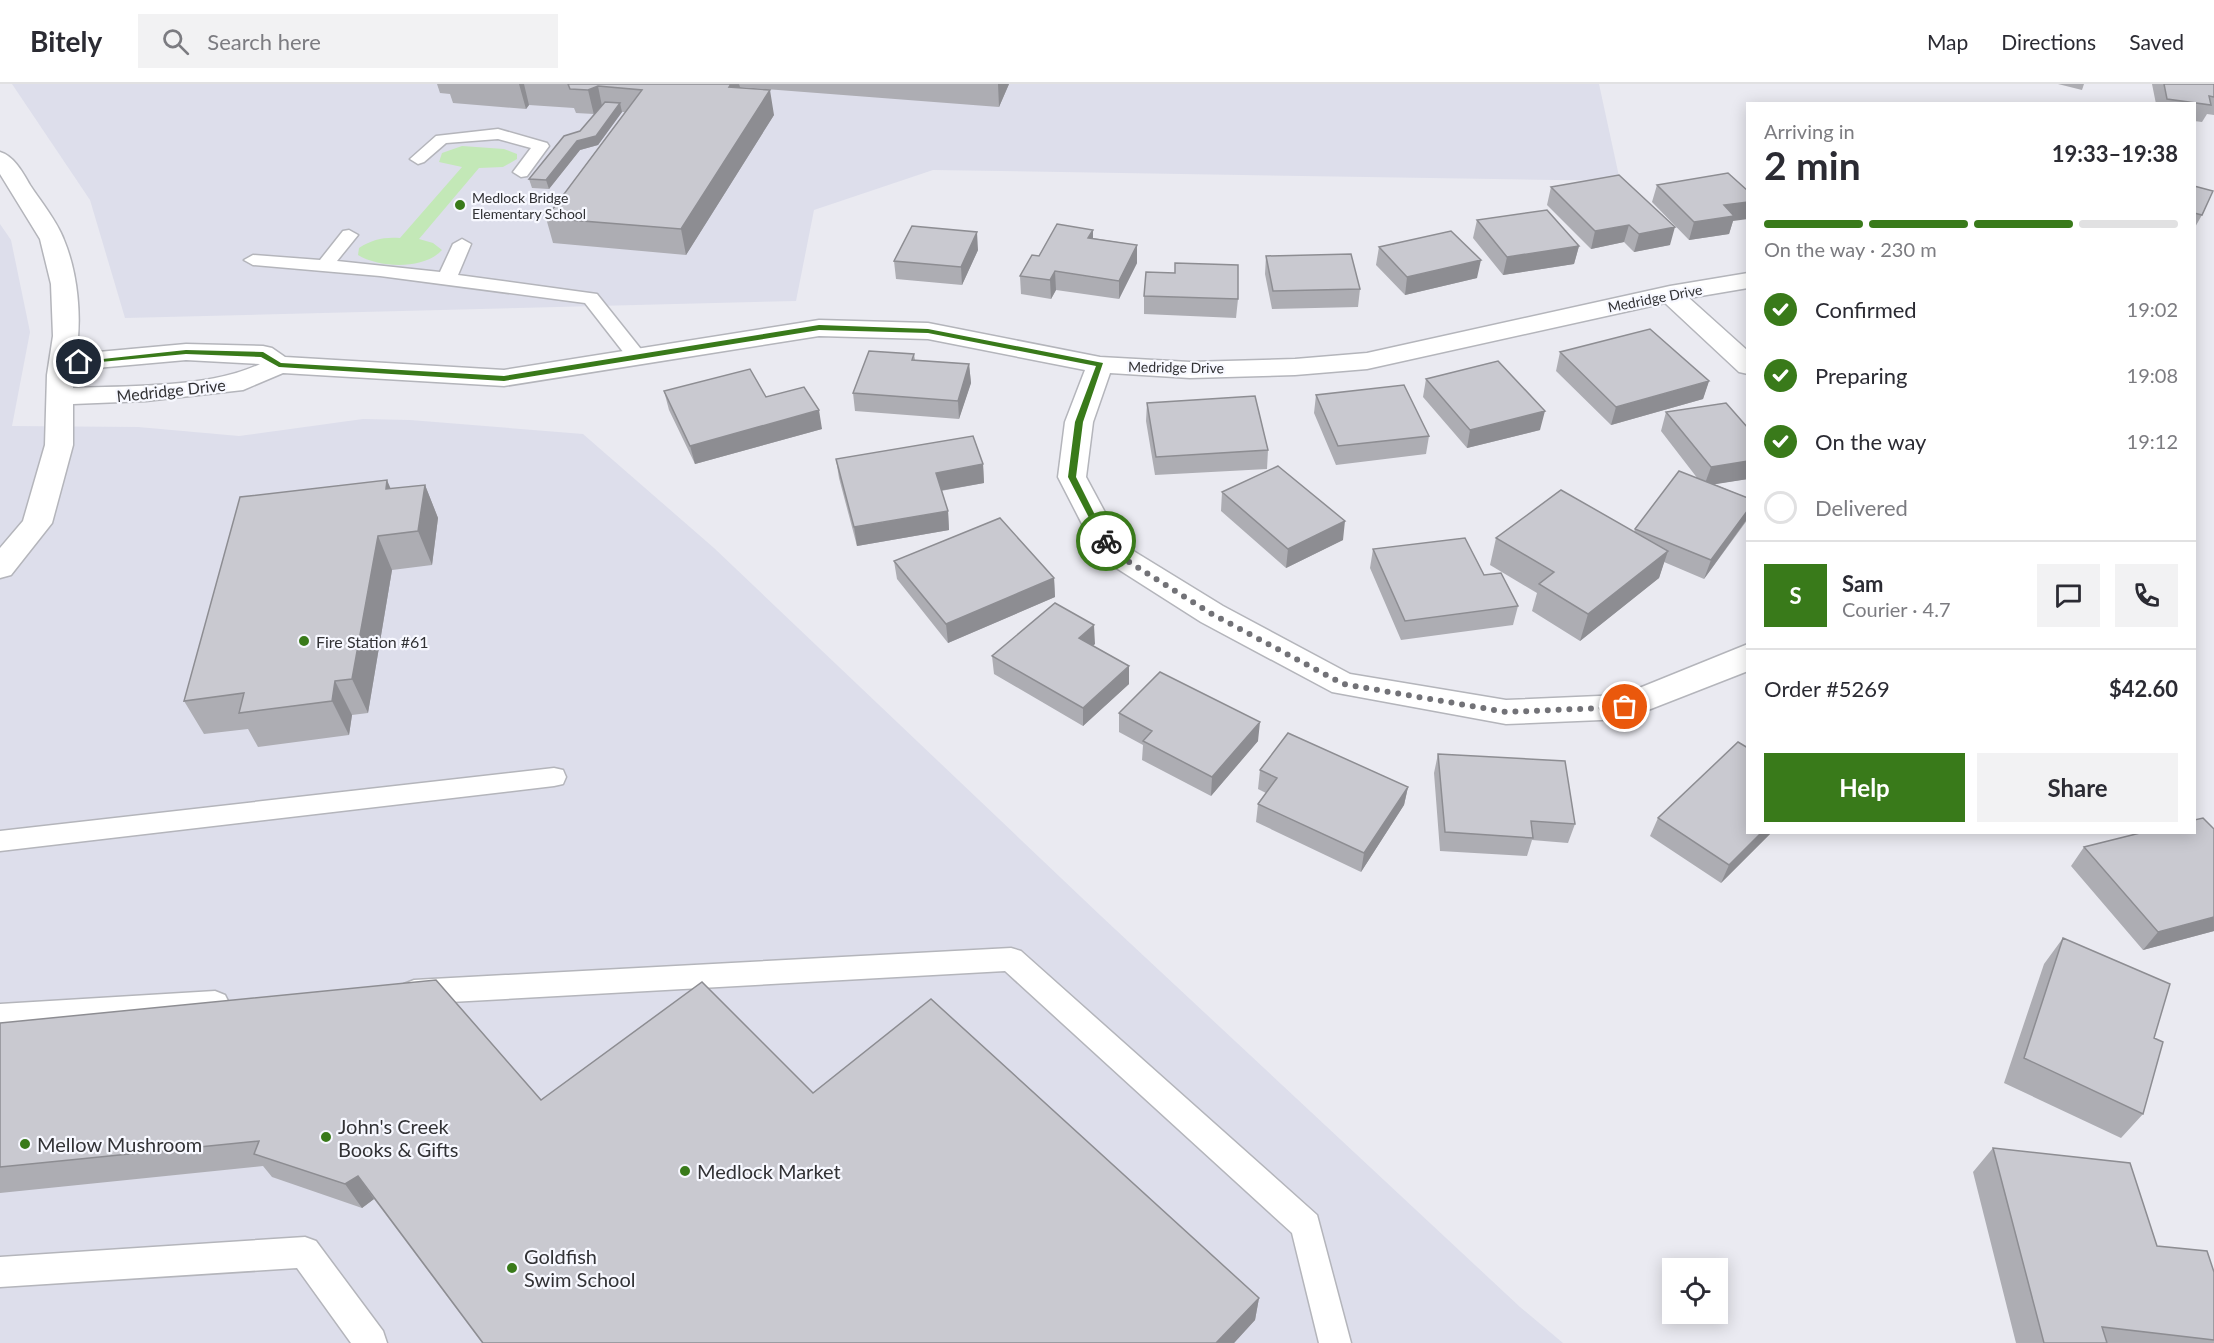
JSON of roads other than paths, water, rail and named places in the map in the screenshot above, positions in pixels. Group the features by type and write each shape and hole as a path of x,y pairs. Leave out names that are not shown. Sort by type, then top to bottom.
{"street":[{"path":"0,159 12,174 52,239 63,284 66,336 62,363 59,445 37,523 0,568"},
{"name":"Medridge Drive","path":"60,397 146,393 243,382 279,365 504,378 819,328 928,331 1100,364 1190,370 1295,367 1367,361 1670,294 1746,280"},
{"path":"1670,294 1746,364"},
{"name":"Medridge Drive","path":"62,363 186,352 263,354 279,365"},
{"path":"1100,364 1079,422 1072,477 1110,550 1212,614 1343,684 1506,712 1625,707 1738,662 1746,656"}],"lane":[{"path":"418,159 442,139 498,134 541,146 521,172"},
{"path":"326,264 349,235"},
{"path":"447,278 462,244"},
{"path":"253,260 326,264 591,298 638,358"},
{"path":"0,841 554,777"},
{"path":"393,993 1011,959 1306,1225 1335,1343"},
{"path":"0,1016 238,1002"},
{"path":"0,1272 305,1252 370,1343"}],"place":[{"name":"Medlock Bridge Elementary School","path":"460,205"},
{"name":"Fire Station #61","path":"304,641"},
{"name":"John's Creek Books & Gifts","path":"326,1137"},
{"name":"Mellow Mushroom","path":"25,1144"},
{"name":"Medlock Market","path":"685,1171"},
{"name":"Goldfish Swim School","path":"512,1268"}]}
